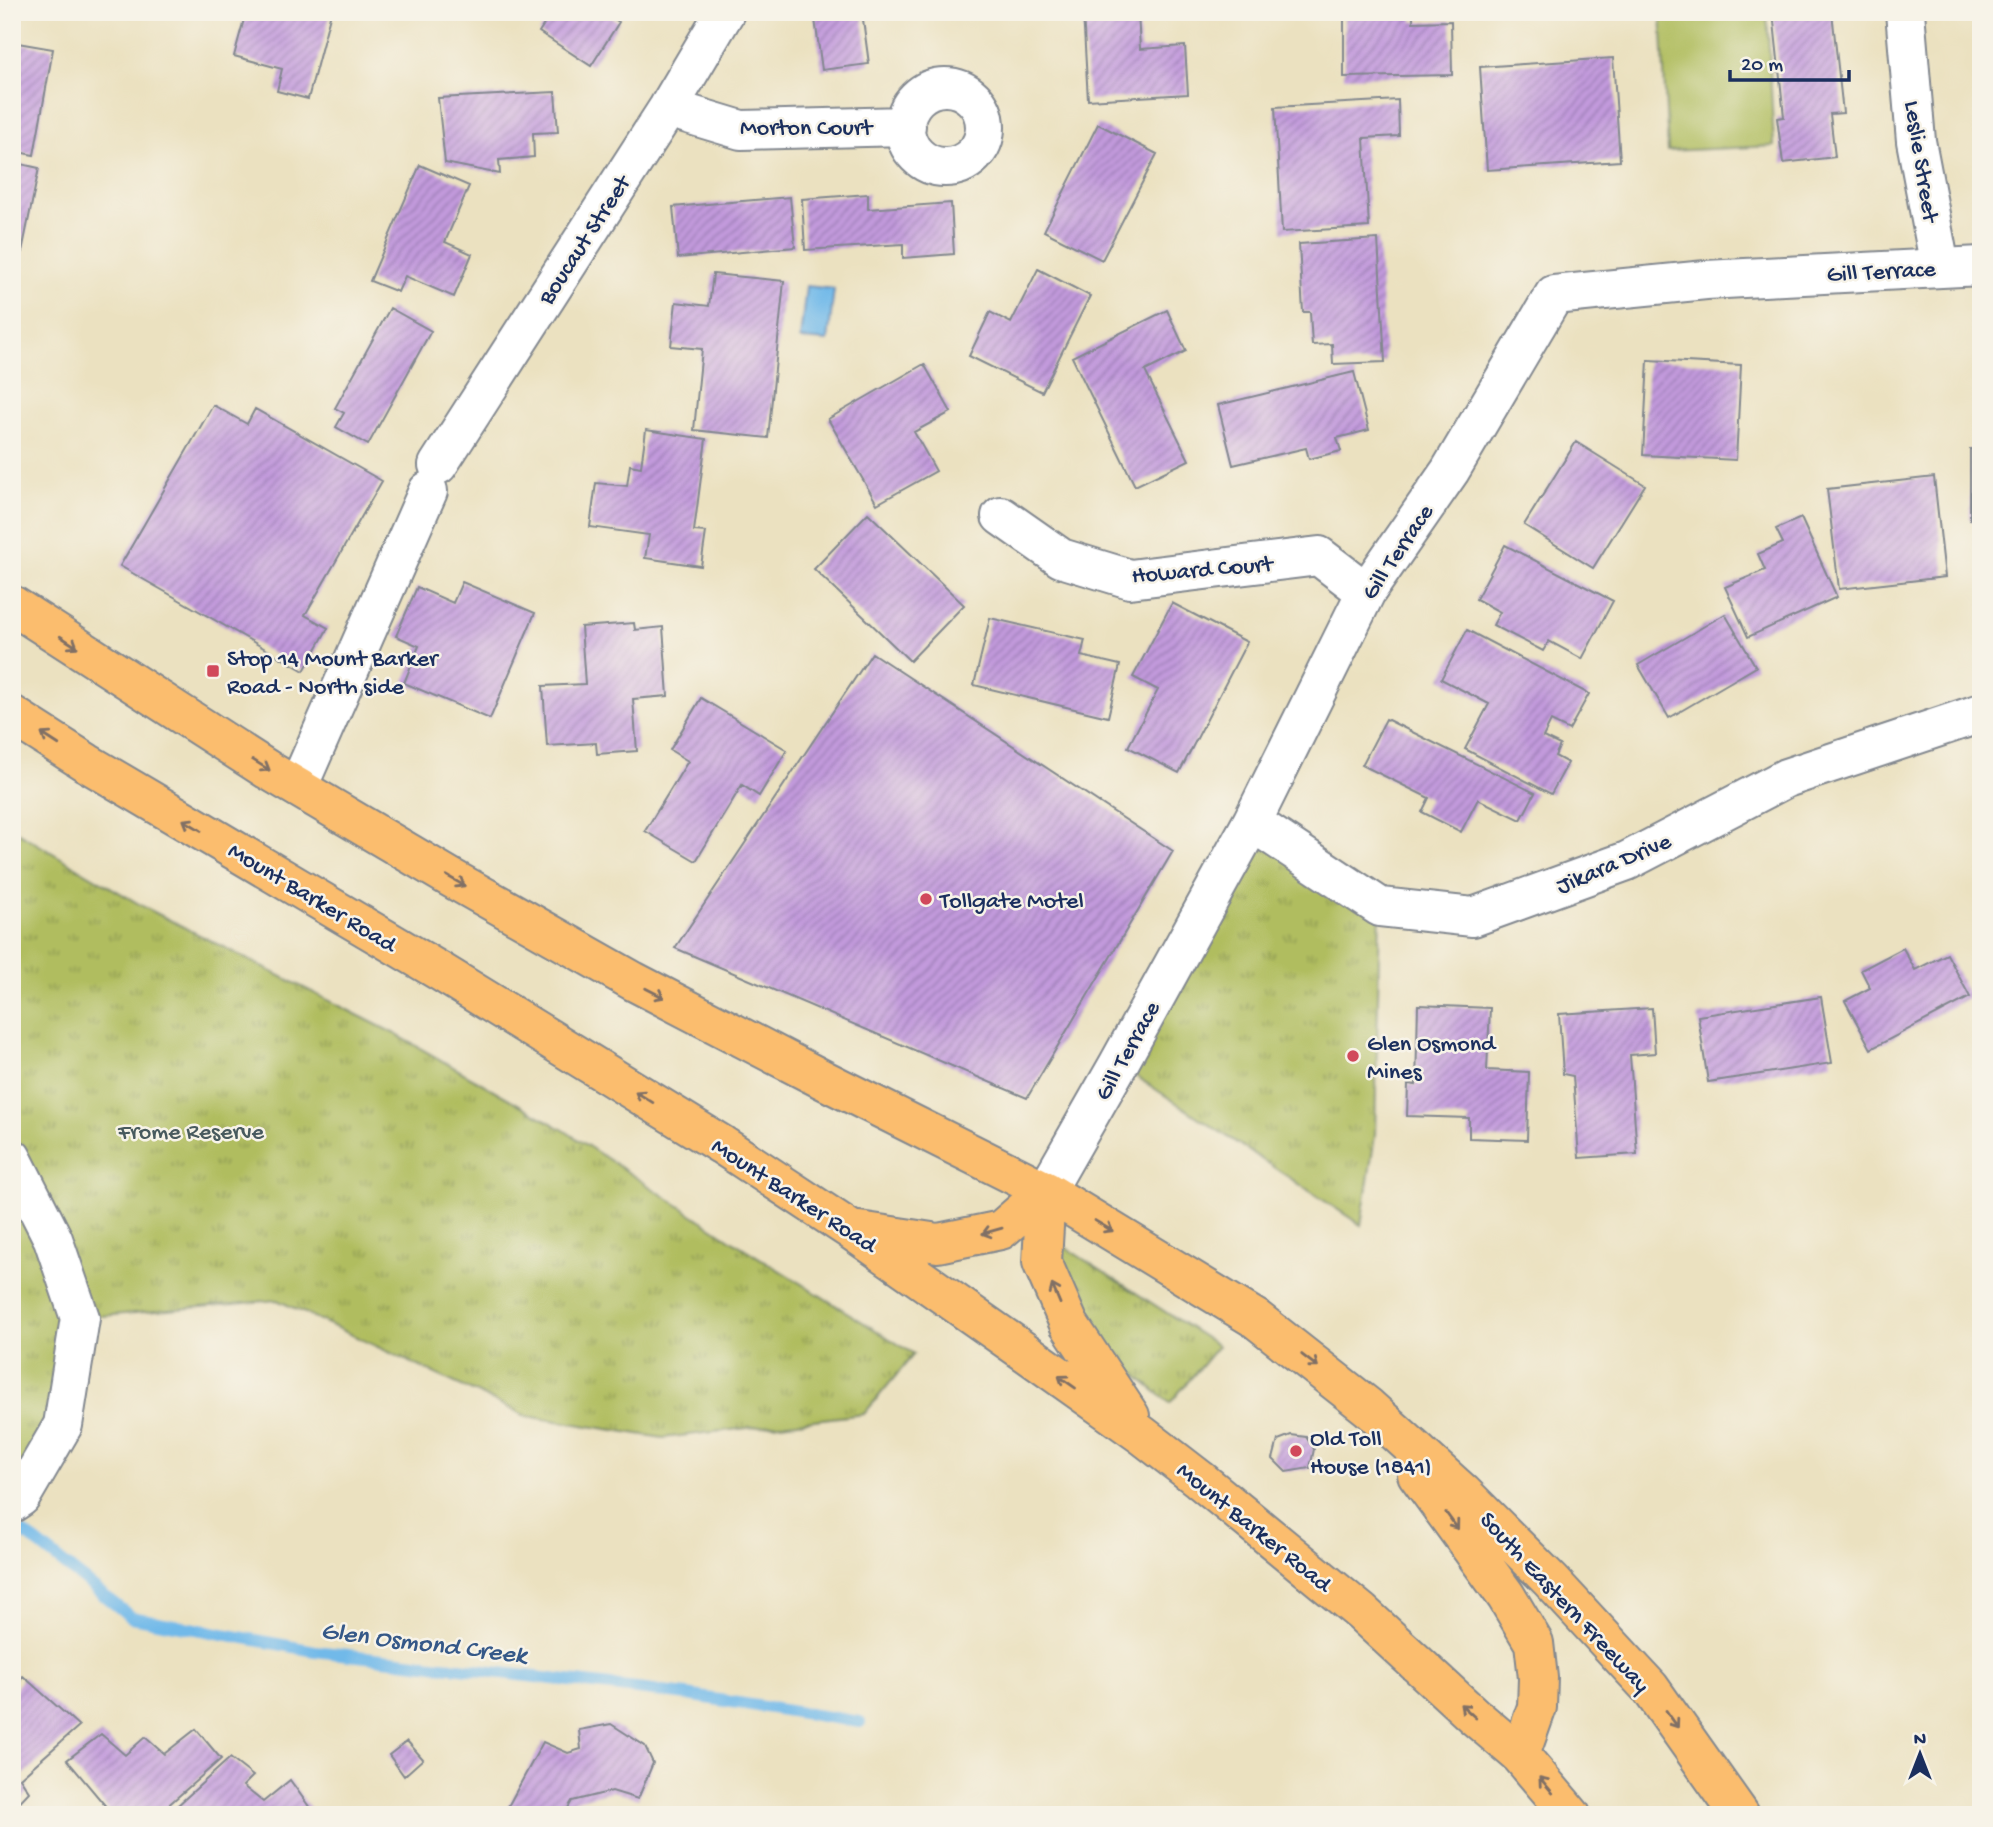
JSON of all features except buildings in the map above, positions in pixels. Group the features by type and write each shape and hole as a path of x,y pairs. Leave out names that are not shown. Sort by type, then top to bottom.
{"highway":[{"path":"12,605 298,787 451,878 633,981 1046,1191 1256,1319 1368,1407 1506,1596 1534,1643 1538,1678 1537,1707 1520,1755 1571,1815"},
{"name":"Mount Barker Road","path":"12,715 87,763 440,971 723,1145 851,1230 1142,1435 1361,1612 1520,1755"},
{"path":"851,1230 938,1243 1001,1230 1046,1191"},
{"path":"1046,1191 1042,1262 1069,1324 1142,1435"},
{"name":"South Eastern Freeway","path":"1368,1407 1463,1493 1551,1581 1650,1688 1740,1815"}],"street":[{"name":"Boucaut Street","path":"298,787 433,478 668,108 725,12"},
{"name":"Leslie Street","path":"1905,12 1916,141 1940,267"},
{"name":"Morton Court","path":"668,108 741,130 906,125"},
{"name":"Gill Terrace","path":"1046,1191 1252,822 1366,592 1450,471 1554,295 1706,280 1981,266"},
{"name":"Howard Court","path":"1001,516 1061,558 1130,579 1319,556 1366,592"},
{"name":"Jikara Drive","path":"1252,822 1380,908 1473,917 1628,861 1786,778 1981,713"},
{"path":"12,1158 53,1239 80,1318 63,1425 16,1500"}],"green space":[{"path":"1661,12 1767,12 1774,146 1668,151"},
{"path":"1252,822 1380,907 1375,1136 1361,1225 1119,1065"},
{"name":"Frome Reserve","path":"12,829 146,908 395,1034 562,1129 742,1247 914,1354 864,1414 663,1438 526,1416 277,1300 80,1318 63,1425 12,1503"},
{"path":"1057,1242 1218,1346 1170,1403 1104,1349 1072,1303"}],"water":[{"path":"806,286 834,289 828,341 800,339"}],"waterway":[{"name":"Glen Osmond Creek","path":"12,1526 131,1617 315,1651 687,1695 860,1722"}],"place":[{"name":"Stop 14 Mount Barker Road - North side","path":"213,671"},
{"name":"Tollgate Motel","path":"926,899"},
{"name":"Glen Osmond Mines","path":"1353,1056"},
{"name":"Old Toll House (1841)","path":"1296,1451"}]}
